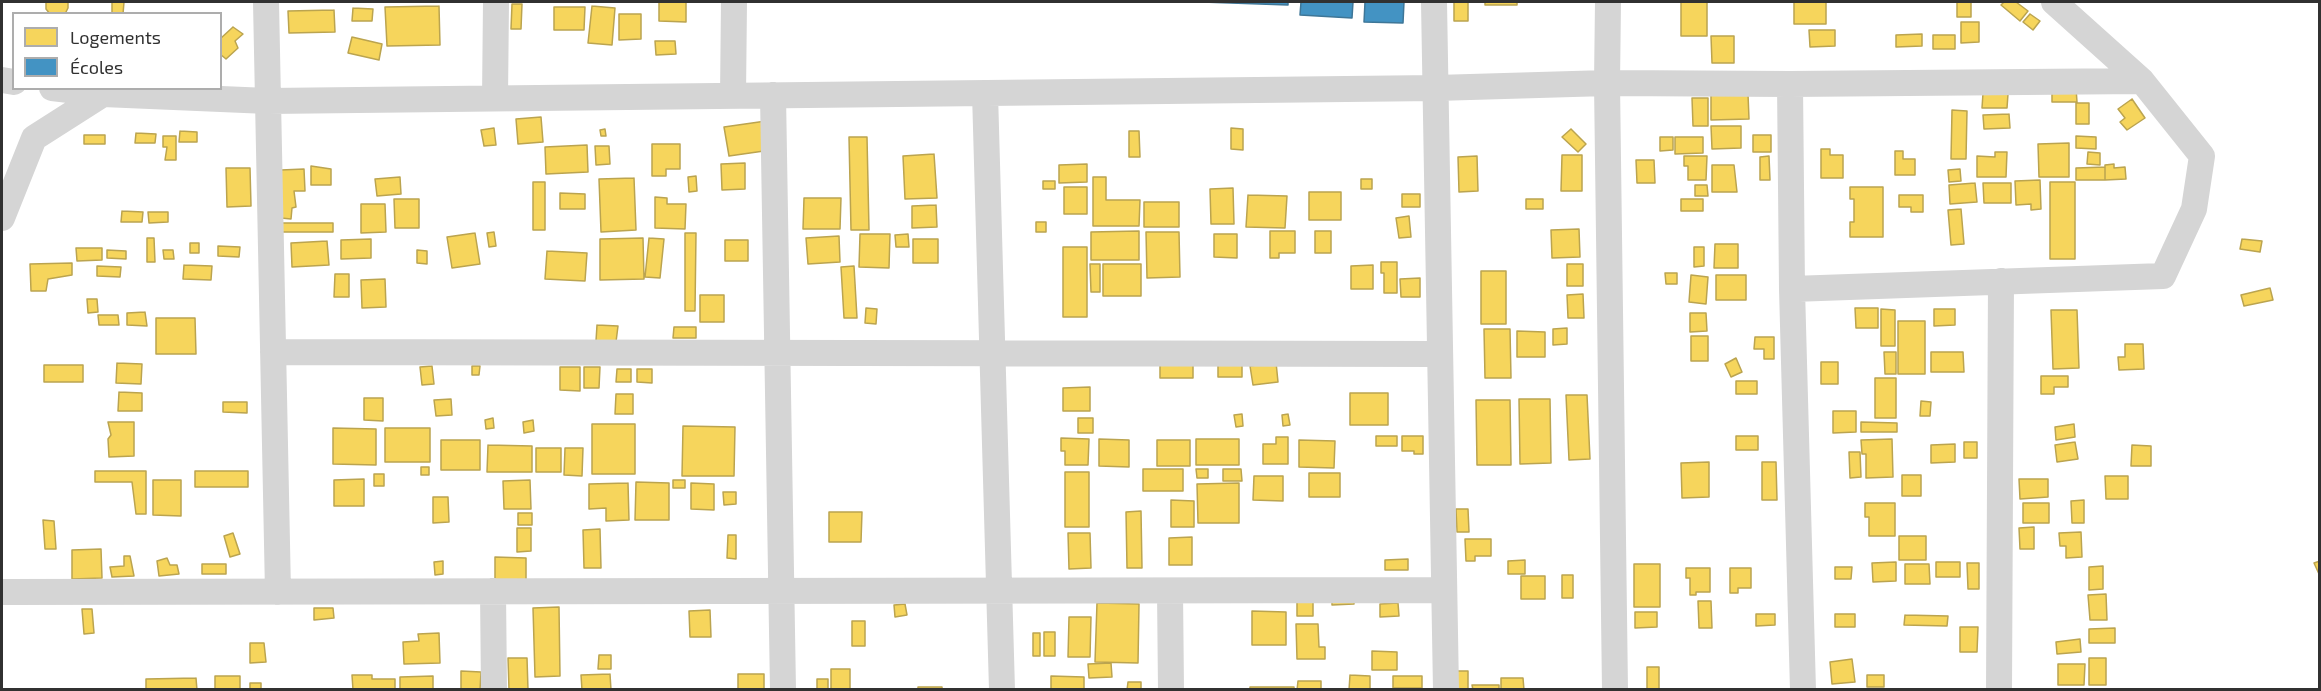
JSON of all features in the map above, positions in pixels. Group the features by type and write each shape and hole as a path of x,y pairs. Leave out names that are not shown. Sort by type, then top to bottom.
{"street":[{"path":"266,2 278,592"},
{"path":"495,98 496,2"},
{"path":"733,96 734,2"},
{"path":"1434,2 1446,690"},
{"path":"1608,2 1607,83 1615,690"},
{"path":"1792,289 2163,276 2194,209 2202,156 2142,81 2054,2"},
{"path":"72,90 268,101 1436,88 1607,83 2142,81"},
{"path":"1790,84 1792,289 1803,690"},
{"path":"2,218 34,138 103,93"},
{"path":"985,93 1002,690"},
{"path":"773,95 783,690"},
{"path":"1999,690 2001,281"},
{"path":"273,352 1440,354"},
{"path":"2,592 1444,590"},
{"path":"493,591 494,690"},
{"path":"1170,591 1171,690"}],"building: Logements":[{"path":"46,2 68,2 66,12 48,12"},
{"path":"112,2 124,2 123,12 112,12"},
{"path":"659,2 686,2 686,22 659,21"},
{"path":"1454,2 1468,2 1468,21 1454,21"},
{"path":"1485,2 1517,2 1517,5 1485,5"},
{"path":"1681,2 1707,2 1707,36 1681,36"},
{"path":"1794,2 1826,2 1826,24 1794,24"},
{"path":"1957,2 1971,2 1971,17 1957,17"},
{"path":"2004,2 2016,2 2028,11 2020,21 2001,5"},
{"path":"512,4 522,4 521,29 511,29"},
{"path":"439,6 440,45 387,46 385,7"},
{"path":"592,6 615,8 612,45 588,43"},
{"path":"554,7 585,7 584,30 554,30"},
{"path":"353,8 373,9 372,21 352,21"},
{"path":"334,10 335,32 289,33 288,11"},
{"path":"619,14 641,14 641,39 619,40"},
{"path":"2030,14 2040,21 2033,30 2023,22"},
{"path":"1961,22 1979,22 1979,42 1961,43"},
{"path":"233,27 243,34 235,41 238,48 226,59 222,56 222,37"},
{"path":"1809,30 1835,30 1835,46 1810,47"},
{"path":"1922,34 1922,46 1896,47 1896,35"},
{"path":"1933,35 1955,35 1955,49 1933,49"},
{"path":"1711,36 1734,36 1734,63 1712,63"},
{"path":"352,37 382,44 379,60 348,53"},
{"path":"655,41 675,41 676,54 656,55"},
{"path":"2052,88 2076,88 2077,102 2052,102"},
{"path":"1983,93 2008,94 2007,108 1982,108"},
{"path":"1711,94 1748,94 1749,119 1711,120"},
{"path":"1692,98 1708,98 1708,126 1693,126"},
{"path":"2132,99 2145,118 2127,130 2120,122 2125,118 2118,109"},
{"path":"2076,103 2089,103 2089,124 2076,124"},
{"path":"1952,110 1967,111 1966,159 1951,159"},
{"path":"2009,114 2010,128 1984,129 1983,115"},
{"path":"541,117 543,142 518,144 516,119"},
{"path":"766,121 771,150 729,156 724,127"},
{"path":"1711,126 1741,126 1741,148 1712,149"},
{"path":"494,128 496,145 484,146 481,130"},
{"path":"1231,128 1243,129 1243,150 1231,149"},
{"path":"605,129 606,136 601,136 600,130"},
{"path":"1571,129 1586,144 1578,152 1562,137"},
{"path":"180,131 197,132 197,142 179,142"},
{"path":"1129,131 1139,131 1140,157 1129,157"},
{"path":"136,133 156,134 155,143 135,143"},
{"path":"84,135 105,135 105,144 84,144"},
{"path":"1753,135 1771,135 1771,152 1753,152"},
{"path":"163,136 176,136 176,160 165,160 167,147 163,147"},
{"path":"2076,136 2096,137 2096,149 2076,148"},
{"path":"849,137 867,137 869,230 851,230"},
{"path":"1660,137 1673,137 1673,150 1660,151"},
{"path":"1675,137 1703,137 1703,153 1675,154"},
{"path":"2069,143 2069,177 2039,177 2038,144"},
{"path":"652,144 680,144 680,169 666,169 666,176 652,176"},
{"path":"587,145 588,172 546,174 545,147"},
{"path":"595,146 609,146 610,164 596,165"},
{"path":"1821,149 1830,149 1830,155 1843,155 1843,178 1821,178"},
{"path":"1895,151 1903,151 1903,159 1915,159 1915,175 1895,175"},
{"path":"1995,152 2007,152 2006,177 1977,177 1977,156 1995,157"},
{"path":"2088,152 2100,153 2100,165 2087,164"},
{"path":"934,154 937,198 905,199 903,156"},
{"path":"1562,155 1582,155 1582,191 1561,191"},
{"path":"1477,156 1478,191 1459,192 1458,157"},
{"path":"1684,156 1707,156 1706,180 1688,180 1688,166 1684,166"},
{"path":"1769,156 1770,180 1760,180 1760,157"},
{"path":"1636,160 1654,160 1655,183 1637,183"},
{"path":"745,163 745,189 722,190 721,164"},
{"path":"1087,164 1087,182 1059,183 1059,165"},
{"path":"2114,164 2114,168 2125,167 2126,179 2105,180 2105,165"},
{"path":"1712,165 1734,165 1737,192 1712,192"},
{"path":"311,166 331,169 331,185 311,185"},
{"path":"2105,167 2105,180 2076,180 2076,168"},
{"path":"226,168 250,168 251,206 227,207"},
{"path":"304,169 305,191 294,191 296,207 292,208 291,219 281,218 281,170"},
{"path":"1960,169 1961,181 1949,182 1948,170"},
{"path":"696,176 697,191 689,192 688,177"},
{"path":"400,177 401,194 377,196 375,179"},
{"path":"1093,177 1106,177 1106,200 1140,200 1139,226 1093,226"},
{"path":"634,178 636,230 601,232 599,179"},
{"path":"1361,179 1372,179 1372,189 1361,189"},
{"path":"2040,180 2041,209 2031,210 2031,204 2016,205 2015,181"},
{"path":"1043,181 1055,181 1055,189 1043,189"},
{"path":"533,182 545,182 545,230 533,230"},
{"path":"2050,182 2075,182 2075,259 2050,259"},
{"path":"1975,183 1977,202 1950,204 1949,185"},
{"path":"1983,183 2011,183 2011,203 1984,203"},
{"path":"1695,185 1707,185 1708,196 1695,196"},
{"path":"1064,187 1087,187 1087,214 1064,214"},
{"path":"1850,187 1883,187 1883,237 1850,237 1850,222 1854,222 1854,199 1850,199"},
{"path":"1233,188 1234,224 1211,224 1210,189"},
{"path":"1309,192 1341,192 1341,220 1309,220"},
{"path":"560,193 585,194 585,209 560,209"},
{"path":"1402,194 1420,194 1420,207 1402,207"},
{"path":"1248,195 1287,196 1285,228 1246,227"},
{"path":"1899,195 1923,195 1923,212 1911,212 1911,207 1899,207"},
{"path":"655,197 667,198 667,204 686,204 685,229 655,228"},
{"path":"804,198 841,198 840,229 803,229"},
{"path":"394,199 419,199 419,228 395,228"},
{"path":"1526,199 1543,199 1543,209 1526,209"},
{"path":"1681,199 1703,199 1703,211 1681,211"},
{"path":"1144,202 1179,202 1179,227 1144,227"},
{"path":"361,204 385,204 386,232 361,233"},
{"path":"936,205 937,227 912,228 912,206"},
{"path":"1961,209 1964,244 1951,245 1948,210"},
{"path":"122,211 143,212 142,222 121,222"},
{"path":"148,212 168,212 168,222 149,223"},
{"path":"1409,216 1411,237 1399,238 1396,218"},
{"path":"1036,222 1046,222 1046,232 1036,232"},
{"path":"280,223 333,223 333,232 280,232"},
{"path":"1579,229 1580,257 1552,258 1551,230"},
{"path":"1139,231 1139,260 1091,260 1091,232"},
{"path":"1270,231 1295,231 1295,253 1279,253 1279,258 1270,258"},
{"path":"1315,231 1331,231 1331,253 1315,253"},
{"path":"494,232 496,246 489,247 487,233"},
{"path":"1146,232 1179,232 1180,277 1147,278"},
{"path":"475,233 480,264 452,268 447,237"},
{"path":"685,233 696,233 695,311 685,311"},
{"path":"860,234 890,234 889,268 859,267"},
{"path":"908,234 909,247 896,247 895,235"},
{"path":"1214,234 1237,234 1237,258 1214,257"},
{"path":"839,236 840,262 808,264 806,238"},
{"path":"147,238 154,238 155,262 147,262"},
{"path":"643,238 644,279 600,280 600,239"},
{"path":"649,238 664,239 660,278 645,277"},
{"path":"371,239 371,258 341,259 341,240"},
{"path":"913,239 938,239 938,263 913,263"},
{"path":"2242,239 2262,241 2260,252 2240,249"},
{"path":"725,240 748,240 748,261 725,261"},
{"path":"327,241 329,265 292,267 291,243"},
{"path":"190,243 199,243 199,253 190,253"},
{"path":"1715,244 1738,244 1738,268 1714,268"},
{"path":"218,246 240,247 239,257 218,256"},
{"path":"1063,247 1087,247 1087,317 1063,317"},
{"path":"1694,247 1704,247 1704,266 1694,267"},
{"path":"76,248 102,248 102,260 77,261"},
{"path":"107,250 126,251 126,259 107,258"},
{"path":"163,250 173,250 174,259 164,259"},
{"path":"417,250 427,251 427,264 417,263"},
{"path":"547,251 587,253 585,281 545,279"},
{"path":"1381,262 1397,262 1397,293 1384,293 1384,273 1381,273"},
{"path":"72,263 72,275 48,279 46,291 31,291 30,264"},
{"path":"1090,264 1100,264 1100,292 1091,292"},
{"path":"1103,264 1141,264 1141,296 1103,296"},
{"path":"1567,264 1583,264 1583,286 1567,286"},
{"path":"184,265 212,266 211,280 183,279"},
{"path":"1373,265 1373,289 1351,289 1351,266"},
{"path":"97,266 121,267 120,277 97,276"},
{"path":"854,266 857,318 844,318 841,267"},
{"path":"1481,271 1506,271 1506,324 1481,324"},
{"path":"1665,273 1677,273 1677,284 1666,284"},
{"path":"335,274 349,274 349,297 334,297"},
{"path":"1691,275 1708,277 1706,304 1689,302"},
{"path":"1716,275 1746,275 1746,300 1716,300"},
{"path":"1420,278 1420,297 1401,297 1400,279"},
{"path":"385,279 386,307 362,308 361,280"},
{"path":"2270,288 2273,300 2244,306 2241,295"},
{"path":"1583,294 1584,318 1568,318 1567,295"},
{"path":"700,295 724,295 724,322 700,322"},
{"path":"87,299 97,299 98,312 88,313"},
{"path":"866,308 877,309 876,324 865,323"},
{"path":"1855,308 1878,308 1878,328 1856,328"},
{"path":"1881,309 1895,310 1895,346 1881,346"},
{"path":"1934,309 1955,309 1955,325 1934,326"},
{"path":"2051,310 2077,310 2079,368 2053,369"},
{"path":"145,312 147,326 127,325 127,313"},
{"path":"1690,313 1706,313 1707,331 1690,332"},
{"path":"98,315 118,315 119,325 99,325"},
{"path":"156,318 195,318 196,354 156,354"},
{"path":"1898,321 1925,321 1925,374 1898,374"},
{"path":"597,325 618,326 616,342 596,341"},
{"path":"674,327 696,327 696,338 673,338"},
{"path":"1567,328 1567,344 1553,345 1553,329"},
{"path":"1484,329 1510,329 1511,378 1485,378"},
{"path":"1517,331 1545,332 1545,357 1517,357"},
{"path":"1691,336 1708,336 1708,361 1691,361"},
{"path":"1755,337 1774,337 1774,359 1764,359 1764,349 1754,349"},
{"path":"2125,344 2143,344 2144,369 2119,370 2118,357 2125,357"},
{"path":"1884,352 1896,352 1896,374 1885,374"},
{"path":"1931,352 1963,352 1964,372 1931,372"},
{"path":"1736,358 1742,372 1731,377 1725,364"},
{"path":"1276,362 1278,382 1253,385 1250,366"},
{"path":"1821,362 1838,362 1838,384 1821,384"},
{"path":"117,363 142,364 141,384 116,383"},
{"path":"1218,363 1242,363 1242,377 1218,377"},
{"path":"1160,364 1193,364 1193,378 1160,378"},
{"path":"44,365 83,365 83,382 44,382"},
{"path":"432,366 434,384 422,385 420,367"},
{"path":"472,366 480,366 479,375 472,375"},
{"path":"560,367 580,367 580,391 560,390"},
{"path":"584,367 600,367 599,388 584,388"},
{"path":"617,369 631,369 631,382 616,382"},
{"path":"637,369 652,369 652,383 637,382"},
{"path":"2041,376 2068,376 2068,387 2054,387 2054,394 2041,394"},
{"path":"1875,378 1896,378 1896,418 1875,418"},
{"path":"1736,381 1757,381 1757,394 1736,394"},
{"path":"1090,387 1090,411 1063,411 1063,388"},
{"path":"119,392 142,393 142,411 118,411"},
{"path":"1350,393 1388,393 1388,425 1350,425"},
{"path":"616,394 633,394 633,414 615,414"},
{"path":"1566,395 1587,395 1590,459 1569,460"},
{"path":"364,398 383,398 383,421 364,420"},
{"path":"451,399 452,415 436,416 434,400"},
{"path":"1519,399 1550,399 1551,463 1520,464"},
{"path":"1476,400 1510,400 1511,465 1477,465"},
{"path":"1921,401 1931,402 1930,416 1920,416"},
{"path":"223,402 247,402 247,413 223,412"},
{"path":"1833,411 1856,411 1856,432 1833,433"},
{"path":"1242,414 1243,426 1236,427 1234,415"},
{"path":"1288,414 1290,425 1283,426 1282,415"},
{"path":"493,418 494,428 486,429 485,420"},
{"path":"1078,418 1093,418 1093,433 1078,433"},
{"path":"533,420 534,431 524,433 523,422"},
{"path":"108,422 134,422 134,456 109,457 108,439 111,435"},
{"path":"1861,422 1897,423 1897,432 1861,432"},
{"path":"592,424 635,424 635,474 592,474"},
{"path":"2074,424 2075,437 2056,440 2055,427"},
{"path":"683,426 735,427 734,476 682,476"},
{"path":"333,428 376,429 376,465 333,464"},
{"path":"385,428 430,428 430,462 385,462"},
{"path":"1376,436 1397,436 1397,446 1376,446"},
{"path":"1402,436 1423,436 1423,454 1402,451"},
{"path":"1736,436 1758,436 1758,450 1736,450"},
{"path":"1276,437 1288,437 1288,464 1263,464 1263,444 1276,444"},
{"path":"1061,438 1089,439 1088,465 1065,465 1065,451 1061,451"},
{"path":"1099,439 1129,440 1129,467 1099,466"},
{"path":"1196,439 1239,439 1239,465 1196,465"},
{"path":"1892,439 1893,477 1866,478 1866,454 1862,454 1861,440"},
{"path":"441,440 480,440 480,470 441,470"},
{"path":"1157,440 1190,440 1190,466 1157,466"},
{"path":"1299,440 1335,441 1334,468 1299,467"},
{"path":"1964,442 1977,442 1977,458 1964,458"},
{"path":"2075,442 2078,459 2057,462 2055,445"},
{"path":"1955,444 1955,462 1931,463 1931,445"},
{"path":"488,445 532,446 532,472 487,472"},
{"path":"2132,445 2151,446 2151,466 2131,466"},
{"path":"536,448 561,448 561,472 536,472"},
{"path":"565,448 583,448 582,476 564,475"},
{"path":"1849,452 1860,452 1861,477 1850,478"},
{"path":"1709,462 1709,497 1682,498 1681,463"},
{"path":"1762,462 1776,462 1777,500 1762,500"},
{"path":"421,467 429,467 429,475 421,475"},
{"path":"1143,469 1183,469 1183,491 1143,491"},
{"path":"1196,469 1208,469 1208,478 1197,478"},
{"path":"1223,469 1241,469 1242,481 1223,481"},
{"path":"95,471 146,471 146,514 136,514 132,482 95,482"},
{"path":"195,471 248,471 248,487 195,487"},
{"path":"1065,472 1089,472 1089,527 1065,527"},
{"path":"1309,473 1340,473 1340,497 1309,497"},
{"path":"374,474 384,474 384,486 374,486"},
{"path":"1902,475 1921,475 1921,496 1902,496"},
{"path":"1254,476 1283,476 1283,501 1253,500"},
{"path":"2105,476 2128,476 2128,499 2106,499"},
{"path":"364,479 364,506 334,506 334,480"},
{"path":"2019,479 2048,479 2048,497 2020,499"},
{"path":"153,480 181,480 181,516 153,515"},
{"path":"530,480 531,509 504,509 503,481"},
{"path":"673,480 685,480 685,488 673,488"},
{"path":"636,482 669,483 669,520 635,520"},
{"path":"628,483 629,520 606,521 606,508 589,509 589,484"},
{"path":"691,483 714,484 714,510 691,509"},
{"path":"1239,483 1239,523 1198,523 1197,484"},
{"path":"723,492 736,492 736,504 724,505"},
{"path":"433,497 448,497 449,522 433,523"},
{"path":"1171,500 1194,501 1194,527 1171,527"},
{"path":"2084,500 2084,523 2072,523 2071,501"},
{"path":"1865,503 1895,503 1895,536 1869,536 1869,517 1865,517"},
{"path":"2023,503 2049,503 2049,523 2023,523"},
{"path":"1456,509 1468,509 1469,532 1457,532"},
{"path":"1141,511 1142,568 1127,568 1126,512"},
{"path":"829,512 862,512 861,542 829,542"},
{"path":"518,513 532,513 532,525 518,525"},
{"path":"43,520 54,521 56,549 45,549"},
{"path":"2034,527 2034,549 2020,549 2019,528"},
{"path":"517,528 531,528 531,551 517,552"},
{"path":"600,529 601,568 584,568 583,530"},
{"path":"2081,532 2082,557 2066,558 2066,546 2060,546 2059,533"},
{"path":"233,533 240,554 230,557 224,536"},
{"path":"1068,533 1090,533 1091,568 1069,569"},
{"path":"728,535 736,535 736,559 727,558"},
{"path":"1899,536 1926,536 1926,560 1899,560"},
{"path":"1192,537 1192,565 1169,565 1169,538"},
{"path":"1465,539 1491,539 1491,556 1475,556 1475,561 1466,561"},
{"path":"101,549 102,578 72,579 72,550"},
{"path":"124,556 130,556 134,576 112,577 110,567 124,566"},
{"path":"495,557 526,558 526,581 495,580"},
{"path":"167,558 170,565 177,565 179,574 159,576 157,561"},
{"path":"1408,559 1408,570 1385,570 1385,560"},
{"path":"1525,560 1525,574 1508,574 1508,561"},
{"path":"443,561 443,574 435,575 434,562"},
{"path":"2320,561 2320,573 2319,574 2314,563"},
{"path":"1896,562 1896,581 1873,582 1872,563"},
{"path":"1936,562 1960,562 1960,577 1936,577"},
{"path":"1967,563 1979,563 1979,589 1968,589"},
{"path":"202,564 226,564 226,574 202,574"},
{"path":"1634,564 1660,564 1660,607 1634,607"},
{"path":"1905,564 1929,564 1930,584 1905,584"},
{"path":"2103,566 2103,589 2089,590 2089,567"},
{"path":"1835,567 1852,567 1851,579 1835,579"},
{"path":"1686,568 1710,568 1710,592 1696,592 1696,595 1690,595 1690,578 1686,578"},
{"path":"1730,568 1751,568 1751,588 1738,588 1738,593 1730,593"},
{"path":"1562,575 1573,575 1573,598 1562,598"},
{"path":"1521,576 1545,576 1545,599 1521,599"},
{"path":"2106,594 2107,620 2090,620 2088,595"},
{"path":"1332,597 1354,597 1354,604 1332,605"},
{"path":"1313,601 1313,616 1297,616 1297,602"},
{"path":"1698,601 1711,601 1712,628 1699,628"},
{"path":"1097,603 1139,604 1138,663 1095,662"},
{"path":"1398,603 1399,616 1380,617 1380,604"},
{"path":"905,604 907,615 895,617 894,605"},
{"path":"559,607 560,676 535,677 533,608"},
{"path":"314,608 333,608 334,618 314,620"},
{"path":"82,609 92,609 94,633 84,634"},
{"path":"710,610 711,637 690,637 689,611"},
{"path":"1252,611 1286,612 1286,645 1252,645"},
{"path":"1635,612 1657,612 1657,627 1635,628"},
{"path":"1756,614 1775,614 1775,625 1756,626"},
{"path":"1835,614 1855,614 1855,627 1835,627"},
{"path":"1905,615 1948,616 1947,626 1904,625"},
{"path":"1069,617 1091,617 1090,657 1068,657"},
{"path":"852,621 865,621 865,646 852,646"},
{"path":"1296,624 1318,624 1319,647 1325,647 1325,659 1297,659"},
{"path":"1960,627 1978,627 1977,652 1960,652"},
{"path":"2115,628 2115,643 2089,643 2089,629"},
{"path":"1044,632 1055,632 1055,656 1044,656"},
{"path":"439,633 440,663 404,664 403,642 419,641 418,634"},
{"path":"1033,633 1040,633 1040,656 1033,656"},
{"path":"2080,639 2081,652 2057,654 2056,642"},
{"path":"250,643 264,643 266,662 250,663"},
{"path":"1372,651 1397,652 1397,670 1372,670"},
{"path":"599,655 611,655 611,669 598,669"},
{"path":"508,658 527,658 528,690 509,690"},
{"path":"2089,658 2106,658 2106,685 2089,685"},
{"path":"1852,659 1855,682 1832,684 1830,662"},
{"path":"1111,663 1112,677 1089,678 1088,664"},
{"path":"2058,664 2085,664 2084,685 2058,685"},
{"path":"1647,667 1659,667 1659,689 1647,689"},
{"path":"831,669 850,669 850,690 831,690"},
{"path":"461,671 481,672 480,690 461,690"},
{"path":"1455,671 1468,671 1468,690 1455,690"},
{"path":"610,674 611,690 582,690 581,675"},
{"path":"738,674 764,674 764,690 738,690"},
{"path":"352,675 372,675 372,679 395,679 395,690 353,690"},
{"path":"1350,675 1370,676 1370,690 1349,690"},
{"path":"1867,675 1884,675 1884,687 1867,687"},
{"path":"215,676 240,676 240,690 215,690"},
{"path":"433,676 433,690 400,690 400,677"},
{"path":"1051,676 1084,677 1084,690 1051,690"},
{"path":"1393,676 1422,676 1422,688 1393,688"},
{"path":"196,678 197,690 146,690 146,679"},
{"path":"1501,678 1523,678 1524,690 1501,690"},
{"path":"817,679 828,679 828,690 817,690"},
{"path":"1298,681 1321,681 1321,690 1297,690"},
{"path":"1128,682 1141,682 1141,690 1127,690"},
{"path":"250,683 261,683 261,690 250,690"},
{"path":"1472,685 1499,685 1499,690 1473,690"},
{"path":"918,687 942,687 942,690 918,690"},
{"path":"1250,687 1294,687 1294,690 1250,690"}],"building: Écoles":[{"path":"1202,2 1288,2 1288,5"},
{"path":"1301,2 1353,2 1352,18 1300,15"},
{"path":"1365,2 1404,2 1403,23 1364,22"}]}
